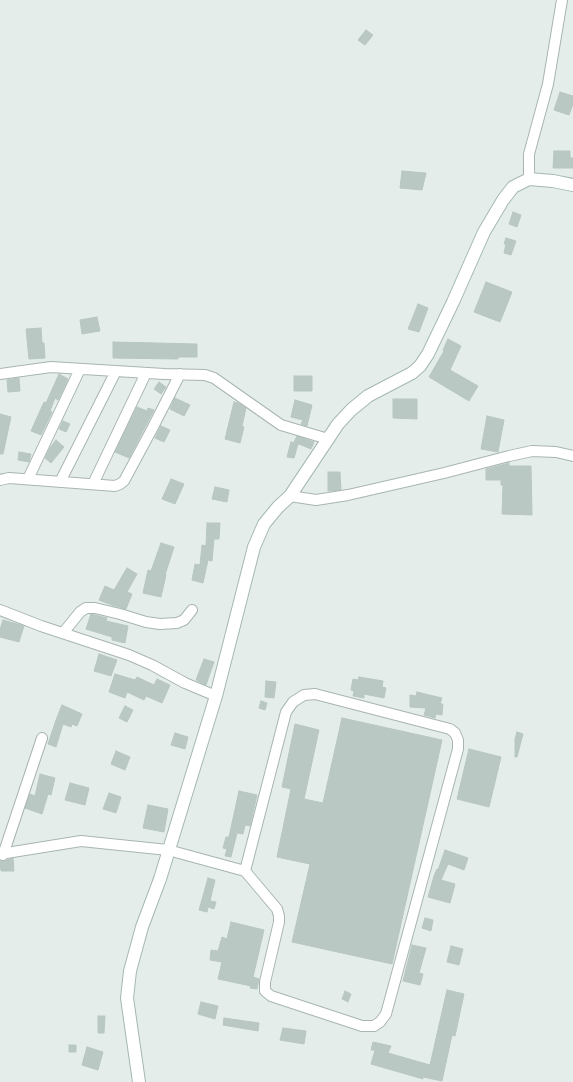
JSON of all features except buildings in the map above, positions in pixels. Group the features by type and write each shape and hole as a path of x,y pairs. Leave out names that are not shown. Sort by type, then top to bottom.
{"main road":[{"path":"139,1082 127,998 130,971 142,927 160,879 216,696 254,547 264,524 278,507 290,496 338,424 351,410 368,396 412,373 420,366 428,354 453,302 484,232 503,200 513,187 529,179 553,181 573,185"}],"street":[{"path":"529,179 529,154 548,84 562,0"},
{"path":"0,374 51,367 205,375 214,378 282,425 328,439"},
{"path":"28,479 80,369"},
{"path":"60,482 116,371"},
{"path":"93,484 146,373"},
{"path":"0,480 8,478 115,486 120,484 124,481 180,374"},
{"path":"290,496 316,500 348,495 532,451 556,452 573,456"},
{"path":"62,633 80,612 86,608 95,608 146,622 160,624 184,620 192,610"},
{"path":"0,610 62,633 129,655 152,665 185,683 216,696"},
{"path":"42,738 2,855 81,841 168,850 245,871 276,909 279,916 279,922 265,982 265,991 271,996 362,1026 374,1026 380,1022 386,1014 458,748 458,740 455,733 450,729 315,694 304,695 293,702 286,712 245,871"}]}
